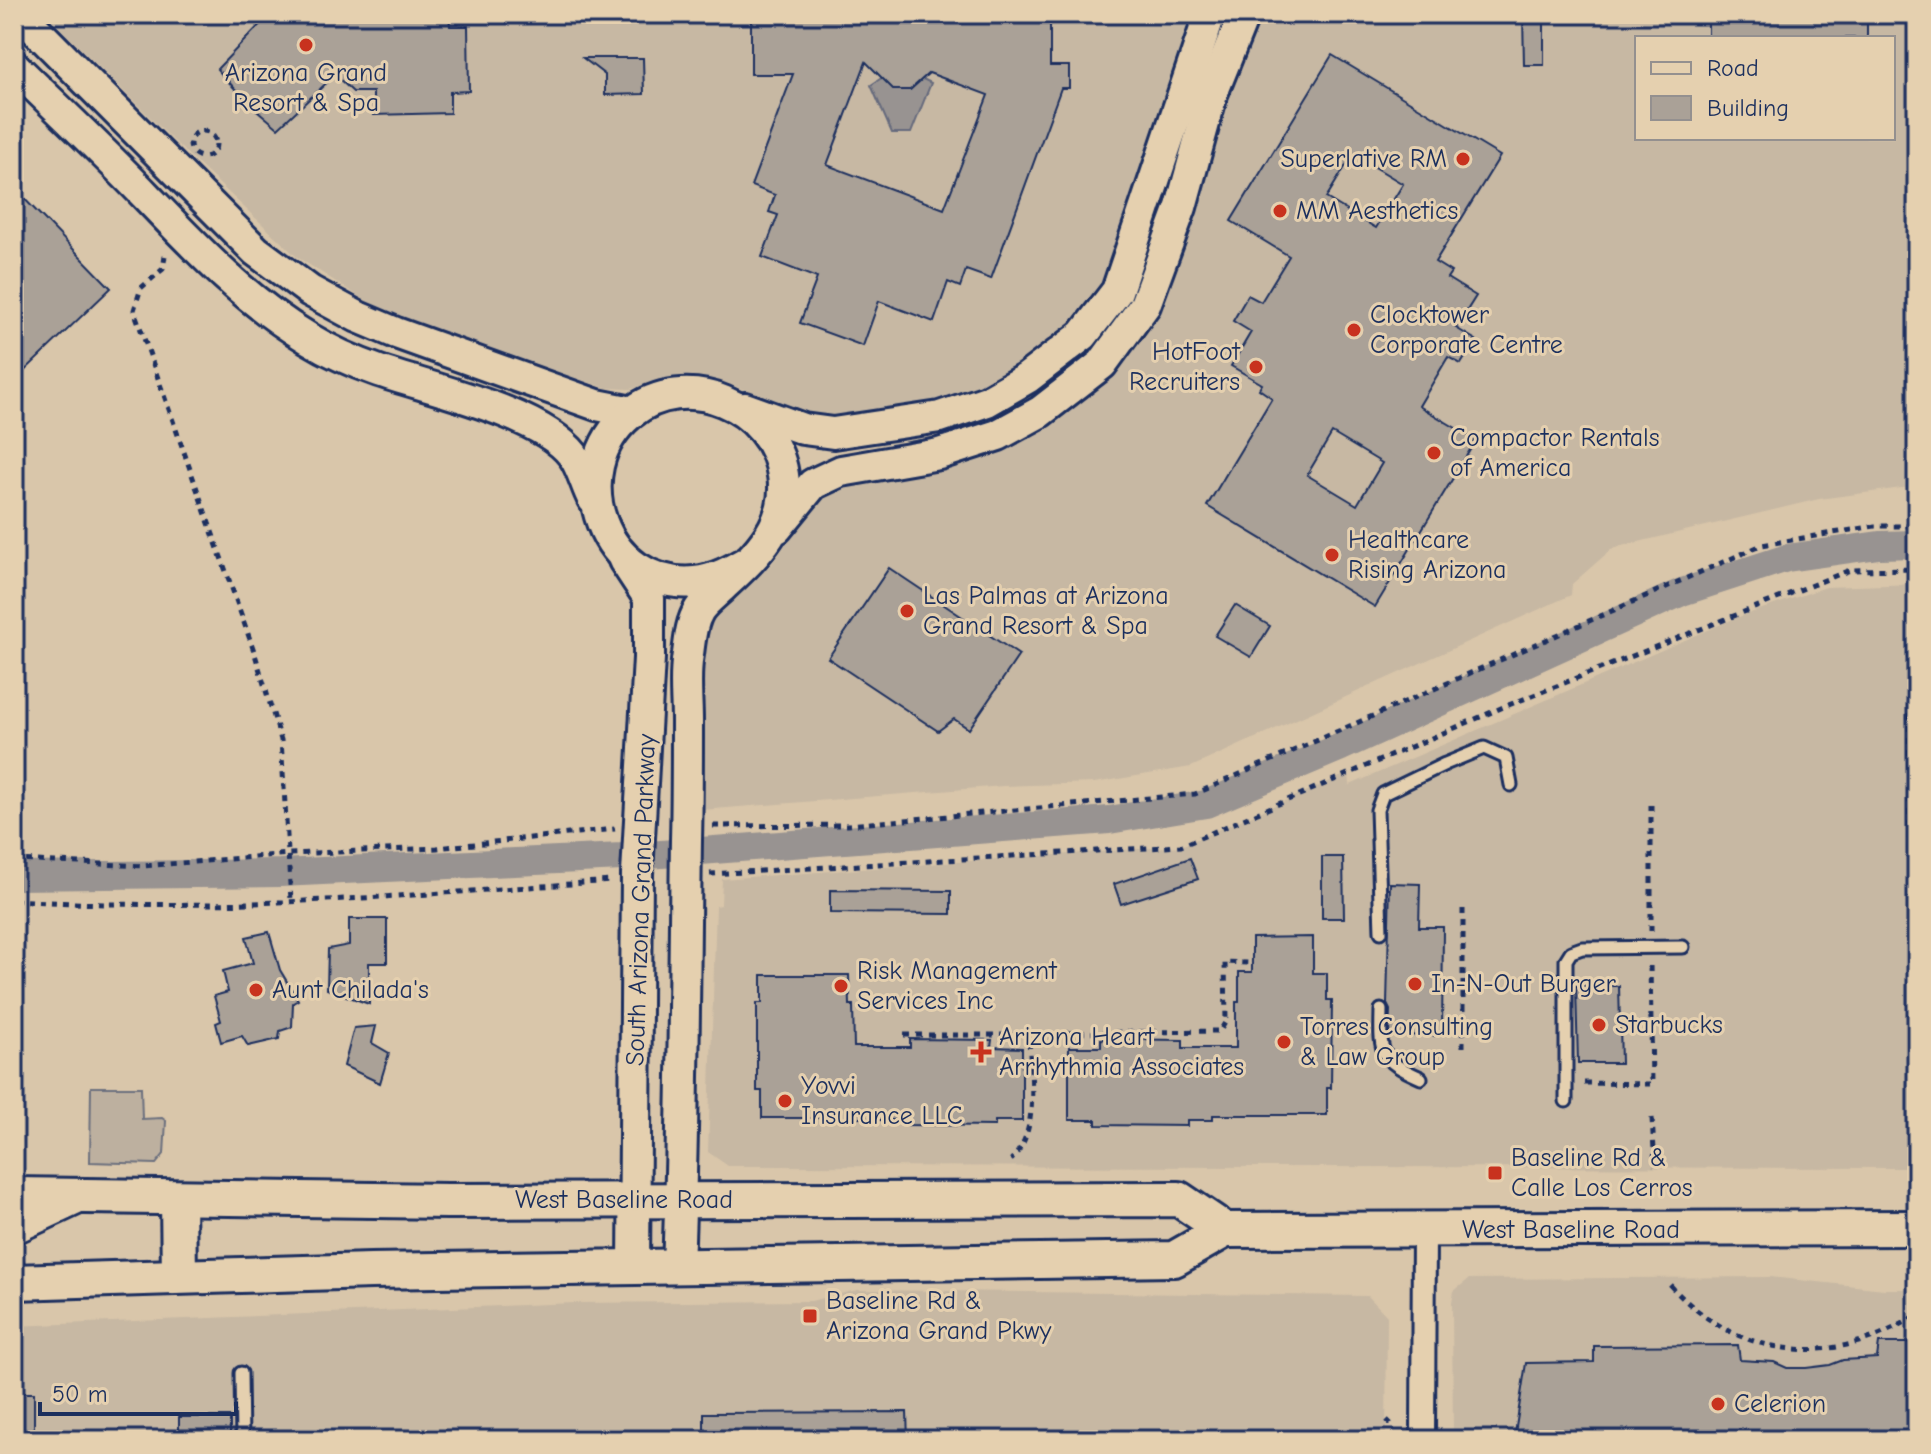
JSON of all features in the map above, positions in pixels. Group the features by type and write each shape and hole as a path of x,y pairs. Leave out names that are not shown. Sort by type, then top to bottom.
{"main road":[{"name":"West Baseline Road","path":"14,1195 178,1199 635,1201 1179,1199 1225,1230"},
{"path":"14,1226 77,1196"},
{"path":"178,1199 179,1276"},
{"name":"West Baseline Road","path":"14,1282 678,1266 1174,1259 1225,1230 1917,1228"}],"street":[{"path":"20,14 256,251 310,291 396,333 597,405 632,412"},
{"path":"732,403 803,429 833,433 940,417 987,401 1027,378 1083,335 1117,291 1210,14"},
{"path":"771,536 813,484 841,471 939,454 998,435 1040,412 1102,364 1145,305 1181,207 1212,94 1244,14"},
{"name":"South Arizona Grand Parkway","path":"14,66 209,263 264,308 309,339 377,371 448,391 528,422 552,435 573,456 603,528 649,598 649,658 637,877 634,1267"},
{"name":"South Arizona Grand Parkway","path":"597,509 594,482 600,455 613,432 632,412 656,399 681,393 708,395 732,403 757,421 775,446 784,476 782,506 771,536 701,606 693,622 687,659 678,1266"},
{"name":"South Arizona Grand Parkway","path":"614,545 636,566 664,579 694,582 709,579 724,575 750,560"},
{"path":"1423,1440 1424,1230"}],"lane":[{"path":"1381,932 1377,810 1383,794 1484,748 1506,758 1511,785"},
{"path":"1566,1101 1566,960 1571,952 1582,948 1683,947"},
{"path":"1381,1010 1381,1047 1394,1066 1421,1078"},
{"path":"241,1373 242,1440"}],"path":[{"path":"200,131 212,135 216,148 210,155 202,158 193,153 189,143 193,135 200,131"},
{"path":"166,242 163,269 141,288 134,310 272,705 281,740 291,900"},
{"path":"686,832 848,825 1195,794 1762,545 1875,526 1917,526"},
{"path":"686,872 1181,846 1501,708 1850,570 1917,569"},
{"path":"1917,649 1909,649 1910,887 1917,887"},
{"path":"1909,685 1917,686"},
{"path":"1651,800 1651,938"},
{"path":"14,860 144,866 289,854 437,848 638,834"},
{"path":"14,900 76,904 244,904 637,877"},
{"path":"1463,909 1463,1053"},
{"path":"1579,1083 1652,1084 1650,958"},
{"path":"1067,1033 1220,1031 1226,1021 1225,962 1249,963"},
{"path":"904,1035 1029,1035 1030,1121 1021,1150 1011,1160"},
{"path":"1652,1118 1655,1166"},
{"path":"1670,1285 1684,1302 1730,1334 1766,1347 1824,1350 1863,1342 1892,1331 1917,1315"}],"shaded area":[{"path":"46,14 1198,14 1108,286 1059,345 983,390 925,405 830,418 801,414 728,383 697,377 665,379 631,389 606,388 388,315 297,257"},
{"path":"1253,14 1917,14 1917,486 1819,499 1613,548 1572,584 1571,595 1191,767 1094,783 1003,786 702,810 703,633 714,611 731,592 771,565 797,529 809,502 831,486 904,473 1114,363"},
{"path":"883,77 895,90 910,90 921,78 931,83 911,133 892,133 871,85"},
{"path":"1917,584 1917,1168 728,1166 708,1152 716,906 721,905 722,879 1181,846 1349,773 1350,785 1736,618 1826,587"},
{"path":"91,1087 141,1087 142,1119 162,1118 166,1121 164,1154 156,1164 90,1162"},
{"path":"1770,1277 1884,1289 1917,1289 1917,1440 1453,1440 1452,1303 1454,1291 1469,1279"},
{"path":"857,1290 1368,1296 1387,1316 1386,1440 14,1440 14,1326 575,1303 811,1301"}],"building":[{"path":"270,14 449,14 450,26 468,26 469,91 450,92 450,113 373,115 373,92 353,92 335,75 278,128 245,100 217,69"},
{"path":"751,14 1050,14 1050,66 1069,66 1069,88 1061,88 991,279 966,270 960,287 948,282 934,322 879,301 863,346 800,323 817,278 762,257 778,215 769,212 775,195 751,186 793,74 751,74","holes":["866,62 894,90 910,90 929,73 988,95 944,209 827,165"]},
{"path":"1523,14 1544,14 1544,65 1524,65"},
{"path":"1708,14 1867,14 1867,36 1708,36"},
{"name":"Clocktower Corporate Centre","path":"1332,55 1500,156 1435,262 1451,272 1447,278 1476,296 1456,328 1476,340 1461,364 1448,357 1419,406 1476,440 1375,607 1207,506 1272,398 1259,389 1262,384 1231,366 1251,332 1233,321 1248,295 1261,302 1289,256 1231,221","holes":["1353,154 1403,184 1376,228 1326,198","1332,433 1382,463 1357,505 1307,475"]},
{"path":"583,58 643,58 644,94 605,95 605,75"},
{"path":"14,188 111,288 14,381"},
{"name":"Las Palmas at Arizona Grand Resort & Spa","path":"889,568 1019,655 969,729 954,719 938,731 828,658"},
{"path":"1235,605 1270,626 1251,657 1215,636"},
{"path":"1322,857 1343,857 1344,918 1322,918"},
{"path":"1190,858 1198,879 1121,904 1114,884"},
{"name":"In-N-Out Burger","path":"1390,883 1420,884 1419,927 1443,927 1442,1036 1389,1035"},
{"path":"830,890 951,891 951,914 830,913"},
{"path":"349,919 387,919 387,963 369,963 369,1004 327,989 328,949 349,945"},
{"name":"Aunt Chilada's","path":"269,932 280,970 298,1000 293,1003 292,1027 280,1031 279,1039 248,1046 242,1036 221,1042 216,1023 221,1021 214,996 228,992 223,971 253,963 246,937"},
{"path":"1313,937 1313,973 1327,973 1327,1000 1332,1000 1331,1088 1327,1088 1327,1115 1213,1115 1213,1120 1187,1120 1187,1126 1096,1125 1096,1120 1069,1120 1069,1047 1101,1047 1101,1039 1183,1040 1183,1048 1236,1048 1239,972 1252,972 1252,938"},
{"path":"762,975 849,975 854,1047 910,1047 910,1039 992,1040 991,1047 1022,1048 1022,1121 995,1121 995,1126 905,1125 905,1120 877,1118 762,1118 762,1091 757,1091 757,1003 762,1003"},
{"name":"Starbucks","path":"1576,986 1619,986 1621,1063 1578,1063"},
{"path":"376,1026 372,1043 389,1053 380,1083 344,1066 354,1028"},
{"name":"Celerion","path":"1879,1343 1917,1343 1917,1440 1514,1440 1526,1363 1594,1362 1594,1346 1738,1345 1740,1360 1806,1368 1843,1360 1877,1358"},
{"path":"14,1393 34,1393 34,1440 14,1440"},
{"path":"907,1412 908,1440 704,1440 704,1413"},
{"path":"179,1417 230,1417 230,1440 179,1440"}],"waterway":[{"path":"14,876 280,873 622,857 1109,820 1206,804 1341,747 1682,592 1787,558 1879,545 1917,544"}],"place":[{"name":"Arizona Grand Resort & Spa","path":"306,45"},
{"name":"Superlative RM","path":"1463,159"},
{"name":"MM Aesthetics","path":"1280,211"},
{"name":"Clocktower Corporate Centre","path":"1354,330"},
{"name":"HotFoot Recruiters","path":"1256,367"},
{"name":"Compactor Rentals of America","path":"1434,453"},
{"name":"Healthcare Rising Arizona","path":"1332,555"},
{"name":"Las Palmas at Arizona Grand Resort & Spa","path":"907,611"},
{"name":"In-N-Out Burger","path":"1415,984"},
{"name":"Risk Management Services Inc","path":"841,986"},
{"name":"Aunt Chilada's","path":"256,990"},
{"name":"Starbucks","path":"1599,1025"},
{"name":"Torres Consulting & Law Group","path":"1284,1042"},
{"name":"Arizona Heart Arrhythmia Associates","path":"981,1052"},
{"name":"Yovvi Insurance LLC","path":"785,1101"},
{"name":"Baseline Rd & Calle Los Cerros","path":"1495,1173"},
{"name":"Baseline Rd & Arizona Grand Pkwy","path":"810,1316"},
{"name":"Celerion","path":"1718,1404"}]}
